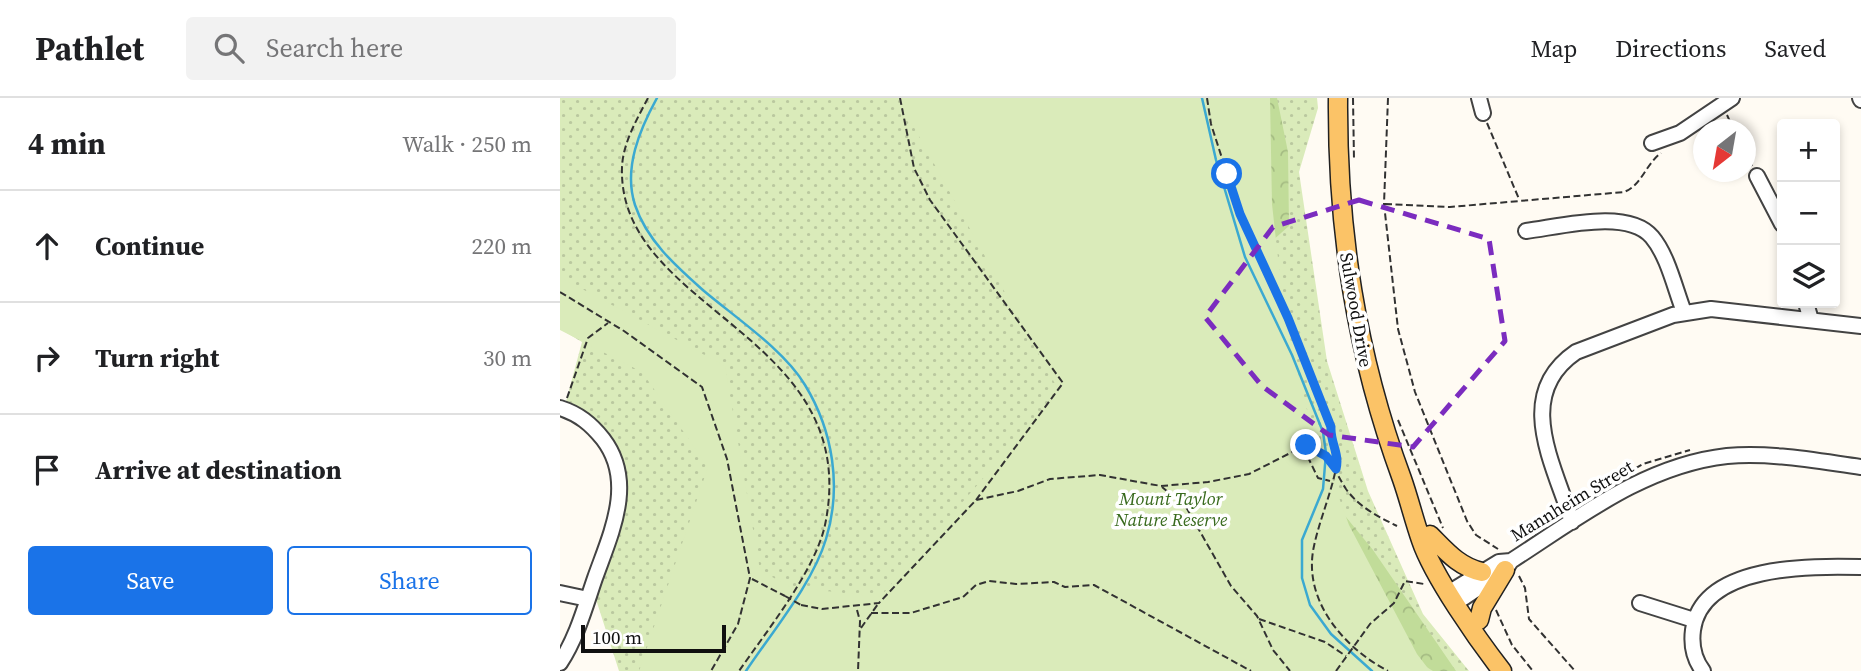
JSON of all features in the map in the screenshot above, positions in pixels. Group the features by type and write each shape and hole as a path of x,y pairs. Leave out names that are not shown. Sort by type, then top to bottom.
{"main road":[{"name":"Sulwood Drive","path":"1338,98 1338,166 1350,289 1369,378 1421,541 1457,594 1502,671"},
{"name":"Sulwood Drive","path":"1415,516 1437,534 1457,594 1482,612 1516,671"},
{"path":"1437,534 1451,557 1472,570 1482,572"},
{"path":"1482,612 1508,566"}],"street":[{"path":"1655,149 1727,101"},
{"path":"1757,176 1777,214"},
{"path":"1526,231 1613,221 1638,225 1653,237 1684,312"},
{"path":"1807,308 1811,320"},
{"path":"1572,522 1540,416 1542,393 1548,379 1563,360 1651,321 1684,312 1738,311 1861,326"},
{"path":"560,663 573,644 617,516 618,468 607,444 591,423 562,408"},
{"name":"Mannheim Street","path":"1457,594 1508,566 1623,490 1652,476 1697,461 1757,455 1861,467"},
{"name":"Mannheim Street","path":"1457,594 1482,572 1499,562 1508,566"},
{"path":"1703,671 1693,651 1694,620 1713,594 1752,576 1796,568 1861,567"},
{"path":"560,593 588,599"},
{"path":"1640,603 1694,620"}],"path":[{"path":"648,98 632,128 622,167 629,210 659,260 763,351 796,386 817,421 828,454 829,484 825,526 814,558 739,671"},
{"path":"860,630 879,603 976,500 1063,383 930,200 914,168 900,98"},
{"path":"1207,98 1211,124 1240,214 1288,318 1331,427 1330,437 1338,460 1313,548 1312,575 1322,608 1338,632 1355,649 1388,671"},
{"path":"1353,98 1354,167"},
{"path":"1388,98 1384,204 1398,329 1415,392 1467,521 1476,535 1508,566 1525,589 1529,619 1575,671"},
{"path":"1727,101 1731,119"},
{"path":"1481,105 1519,201"},
{"path":"1384,204 1450,207 1624,192 1635,188 1655,149"},
{"path":"560,292 610,322 702,387 727,459 750,578 738,624 711,671"},
{"path":"562,408 588,338 596,329 610,322"},
{"path":"1394,410 1437,534"},
{"path":"976,500 1018,491 1050,479 1100,475 1161,486 1249,474 1303,446 1314,447 1332,462 1346,490 1361,506 1396,526"},
{"path":"1303,446 1318,478 1331,481"},
{"path":"1161,486 1185,507 1231,586 1258,618 1273,650 1290,671"},
{"path":"750,578 801,605 822,609 856,608 879,603"},
{"path":"871,613 911,613 955,601 976,585 989,581 1016,584 1054,582 1065,587 1094,585 1251,671"},
{"path":"1336,671 1355,649 1370,624 1394,603 1405,581 1424,583"},
{"path":"856,608 860,630 858,671"},
{"path":"1482,612 1497,611 1511,645 1533,671"},
{"path":"1258,618 1325,642 1347,656"}],"highlighted area":[{"path":"1359,200 1489,239 1505,341 1413,447 1329,435 1262,386 1205,317 1273,227"}],"green space":[{"path":"560,98 1317,98 1318,108 1299,172 1327,361 1368,491 1423,614 1469,671 619,671 592,587 617,516 607,444 564,409 582,342 560,329"},
{"name":"Mount Taylor Nature Reserve","path":"898,98 1270,98 1272,204 1284,312 1306,407 1349,525 1417,654 1430,671 639,671 708,467 642,372 560,330 560,277 725,366 760,570 790,587 880,597 1059,391"},
{"path":"1217,98 1277,98 1288,152 1289,226 1265,247"},
{"path":"1341,511 1373,550 1456,671 1433,671 1407,655"}],"waterway":[{"path":"657,98 639,136 632,163 632,191 640,218 673,263 772,347 796,372 815,403 832,460 834,480 831,519 820,556 802,590 746,671"},
{"path":"1202,98 1216,160 1245,257 1292,355 1323,432 1326,453 1323,489 1302,540 1302,578 1310,605 1331,634 1372,671"}],"route":[{"path":"1227,174 1240,214 1288,318 1331,427 1330,437 1338,460 1336,469 1326,456 1314,447 1306,445"}]}
